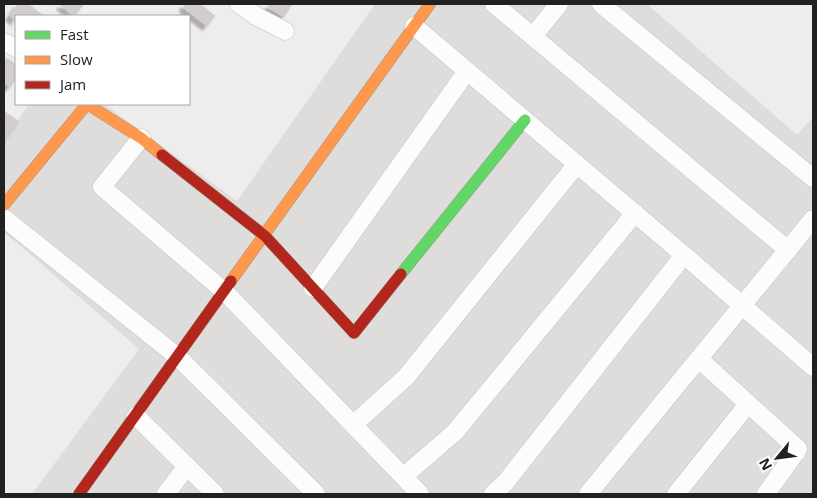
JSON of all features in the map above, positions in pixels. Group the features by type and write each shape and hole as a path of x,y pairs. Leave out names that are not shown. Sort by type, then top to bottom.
{"street":[{"path":"239,4 256,16 285,31"},
{"path":"80,494 430,4"},
{"path":"494,4 788,250"},
{"path":"533,36 559,4"},
{"path":"601,4 813,178"},
{"path":"414,26 684,254 813,368"},
{"path":"313,288 467,71"},
{"path":"4,205 86,105"},
{"path":"89,105 141,138 265,236 354,333 525,120"},
{"path":"141,138 102,188 225,292 420,494"},
{"path":"354,424 406,377 577,164"},
{"path":"404,476 455,432 634,213"},
{"path":"4,218 178,358 316,494"},
{"path":"588,494 813,219"},
{"path":"493,494 505,483 684,254"},
{"path":"698,359 798,449 766,494"},
{"path":"676,494 748,404"},
{"path":"136,416 215,494"},
{"path":"166,494 187,466"}],"shaded area":[{"path":"375,4 647,4 797,135 813,117 813,494 32,494 139,349 4,233 4,140 28,105 105,105 237,201"}],"building":[{"path":"18,4 28,4 43,15 15,15 15,20 10,16"},
{"path":"81,4 83,6 72,15 61,5"},
{"path":"185,4 203,4 201,5 215,16 207,26 184,8"},
{"path":"270,4 292,4 284,17 268,7"},
{"path":"7,58 15,64 15,80 10,87 4,83 4,62"},
{"path":"4,111 19,122 4,143"}],"traffic: fast":[{"path":"401,274 525,120"}],"traffic: slow":[{"path":"231,281 430,4"},
{"path":"4,205 86,105"},
{"path":"89,105 141,138 162,155"}],"traffic: jam":[{"path":"162,155 265,236 354,333 401,274"},
{"path":"79,494 231,281"}]}
